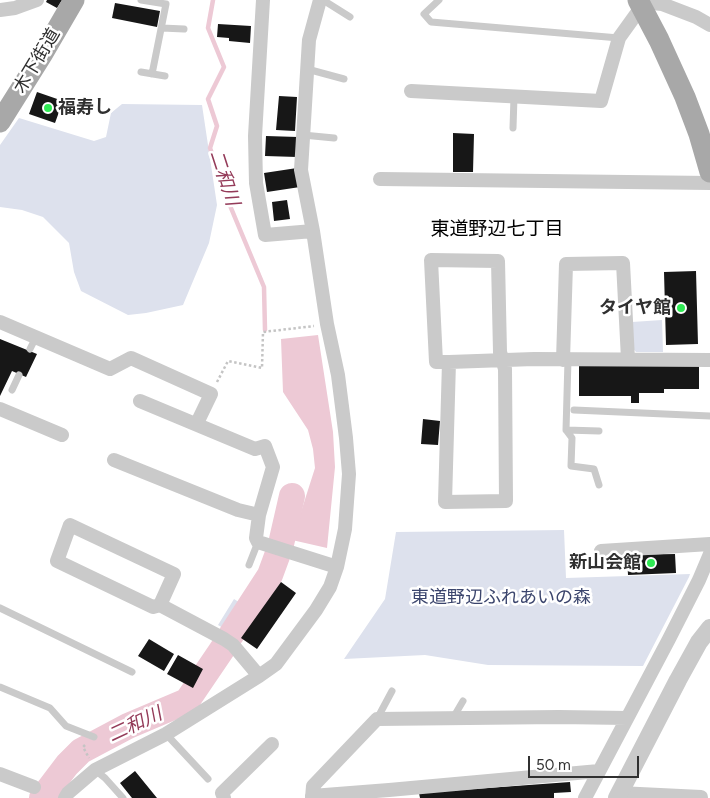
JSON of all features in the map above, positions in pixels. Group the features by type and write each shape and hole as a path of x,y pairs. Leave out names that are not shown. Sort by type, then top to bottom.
{"main road":[{"name":"木下街道","path":"2,113 74,0"},
{"path":"640,3 685,97 699,134 710,172"}],"street":[{"path":"0,11 37,0"},
{"path":"263,0 255,136 256,183 265,235 313,231"},
{"path":"65,798 68,793 95,770 166,734 260,676 276,664 316,610 330,587 337,567 345,529 349,474 346,438 338,375 302,170 310,40 321,0"},
{"path":"411,91 601,101 619,38 640,3 662,4 696,17 710,25"},
{"path":"380,179 710,183"},
{"path":"449,362 445,502 506,501 505,369 502,361 500,352 498,261 431,260 436,362 449,362 502,361 628,359 710,360 710,364"},
{"path":"566,360 566,264 613,263 622,263 628,359"},
{"path":"0,322 33,343 110,369 131,358 211,394 198,421"},
{"path":"140,401 254,449 262,442 273,467 259,515 256,538 258,542 337,567"},
{"path":"0,409 62,436"},
{"path":"114,460 238,510 259,515"},
{"path":"160,606 174,574 70,526 57,561 153,607 160,606 228,642 260,676"},
{"path":"601,551 710,544"},
{"path":"585,798 699,580 710,554"},
{"path":"700,798 618,796 678,680 699,642 710,628"},
{"path":"599,771 390,794 312,797 313,786 377,719 627,718"},
{"path":"224,798 222,793 272,744"},
{"path":"0,774 34,788"}],"lane":[{"path":"141,0 166,4 152,74"},
{"path":"321,0 350,17"},
{"path":"439,0 424,14 431,22 619,38"},
{"path":"162,28 184,29"},
{"path":"307,69 344,78"},
{"path":"141,72 165,76"},
{"path":"513,128 514,97"},
{"path":"303,135 334,138"},
{"path":"566,360 566,430 572,438 571,466 594,469 599,485"},
{"path":"12,390 18,375"},
{"path":"574,410 710,416"},
{"path":"566,430 599,431"},
{"path":"249,565 258,542"},
{"path":"0,608 132,672"},
{"path":"0,687 50,708 66,726 94,737"},
{"path":"377,719 392,692"},
{"path":"453,718 463,701"},
{"path":"166,734 208,779"},
{"path":"95,770 123,798"}],"path":[{"path":"211,394 228,361 262,368 263,332 328,324"},
{"path":"83,747 86,752"}],"green space":[{"path":"122,104 202,105 217,205 209,243 183,305 128,315 81,291 74,272 69,243 43,217 22,210 0,207 0,145 19,118 94,141 106,137 111,113"},
{"path":"662,320 663,352 636,352 631,346 632,322"},
{"name":"東道野辺ふれあいの森","path":"564,530 566,578 690,574 643,666 488,665 425,655 344,659 385,599 396,532"},
{"path":"234,599 245,606 228,631 218,625"}],"shaded area":[{"path":"318,335 333,432 335,467 327,548 292,540 315,468 308,430 283,392 281,339"}],"building":[{"path":"47,0 62,0 57,8 46,2"},
{"path":"115,3 160,11 157,27 112,18"},
{"path":"218,24 251,26 250,43 229,41 229,38 217,37"},
{"path":"37,92 63,101 55,123 29,114"},
{"path":"279,96 297,97 295,131 276,130"},
{"path":"453,133 474,134 473,172 453,172"},
{"path":"266,136 298,137 297,157 265,156"},
{"path":"297,168 300,187 267,192 264,173"},
{"path":"287,200 290,219 274,221 272,202"},
{"name":"タイヤ館","path":"696,271 698,344 666,345 664,272"},
{"path":"0,339 37,354 26,377 12,371 0,396"},
{"path":"699,362 699,389 664,389 664,393 639,393 639,403 631,403 631,396 579,396 579,364"},
{"path":"423,419 440,421 438,445 421,444"},
{"path":"675,554 676,573 628,575 627,555"},
{"path":"281,582 296,593 257,649 241,638"},
{"path":"149,639 174,654 164,671 138,656"},
{"path":"178,655 203,669 193,688 167,674"},
{"path":"135,771 157,798 132,798 120,783"},
{"path":"570,782 571,792 554,793 554,798 420,798 419,793"}],"waterway":[{"name":"二和川","path":"213,0 208,28 224,67 208,99 217,126 210,148 231,208 264,287 265,330"},
{"name":"二和川","path":"281,544 292,496"},
{"name":"二和川","path":"231,635 270,575 277,556"},
{"name":"二和川","path":"42,798 67,765 81,751 128,726 187,701 223,648"}],"place":[{"name":"福寿し","path":"48,108"},
{"name":"タイヤ館","path":"681,308"},
{"name":"新山会館","path":"651,563"}],"district":[{"name":"東道野辺七丁目","path":"497,229"}]}
